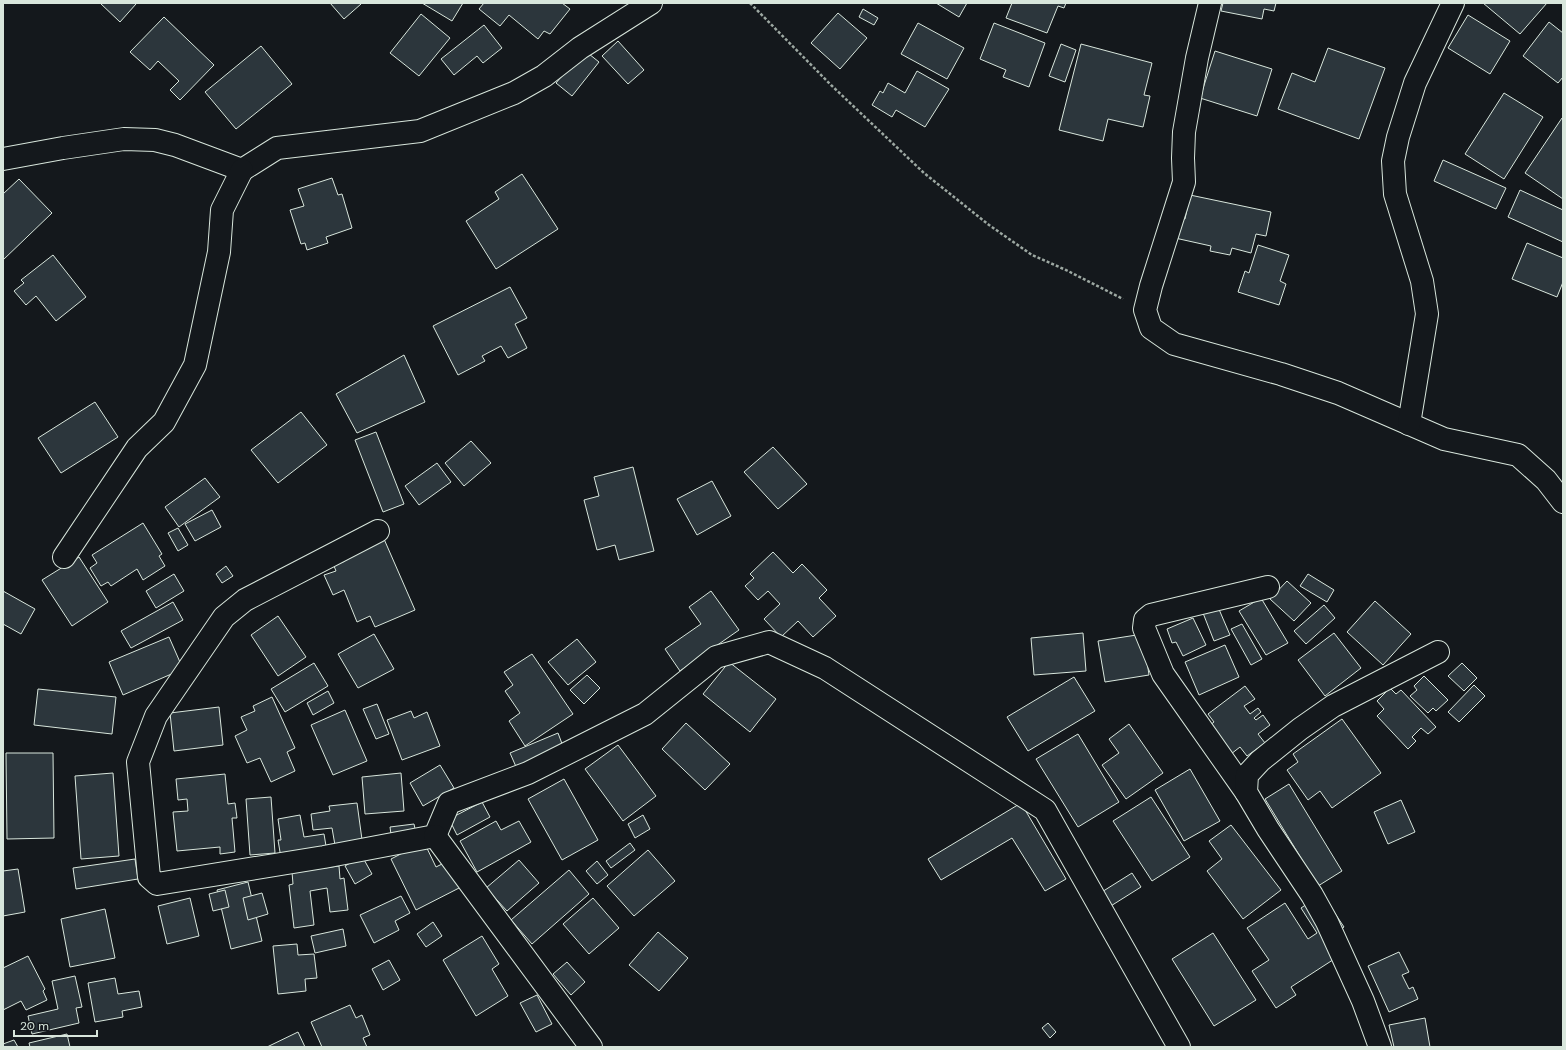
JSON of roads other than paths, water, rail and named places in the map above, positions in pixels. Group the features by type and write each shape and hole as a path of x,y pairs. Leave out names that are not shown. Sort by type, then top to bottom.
{"street":[{"path":"64,557 137,448 164,422 195,365 219,252 222,210 242,170 277,148 420,131 514,93 544,76 580,48 651,3"},
{"path":"1210,3 1197,58 1184,132 1184,182 1151,286 1145,310 1151,328 1174,344 1281,374 1338,393 1444,439 1518,455 1546,480 1563,502"},
{"path":"1409,424 1427,314 1422,281 1395,194 1393,161 1398,137 1415,83 1453,3"},
{"path":"3,159 124,139 155,140 175,145 242,170"},
{"path":"378,531 245,600 224,617 156,716 138,762 149,877 157,884 188,880 324,858 435,836"},
{"path":"1268,587 1151,615 1146,620 1144,628 1163,674 1246,792 1268,829 1312,895 1327,922 1363,1001 1380,1047"},
{"path":"435,836 449,803 528,773 645,714 716,657 769,642 825,668 1045,810 1179,1047"},
{"path":"1246,792 1247,775 1260,760 1300,729 1333,706 1438,652"},
{"path":"435,836 591,1047"}]}
